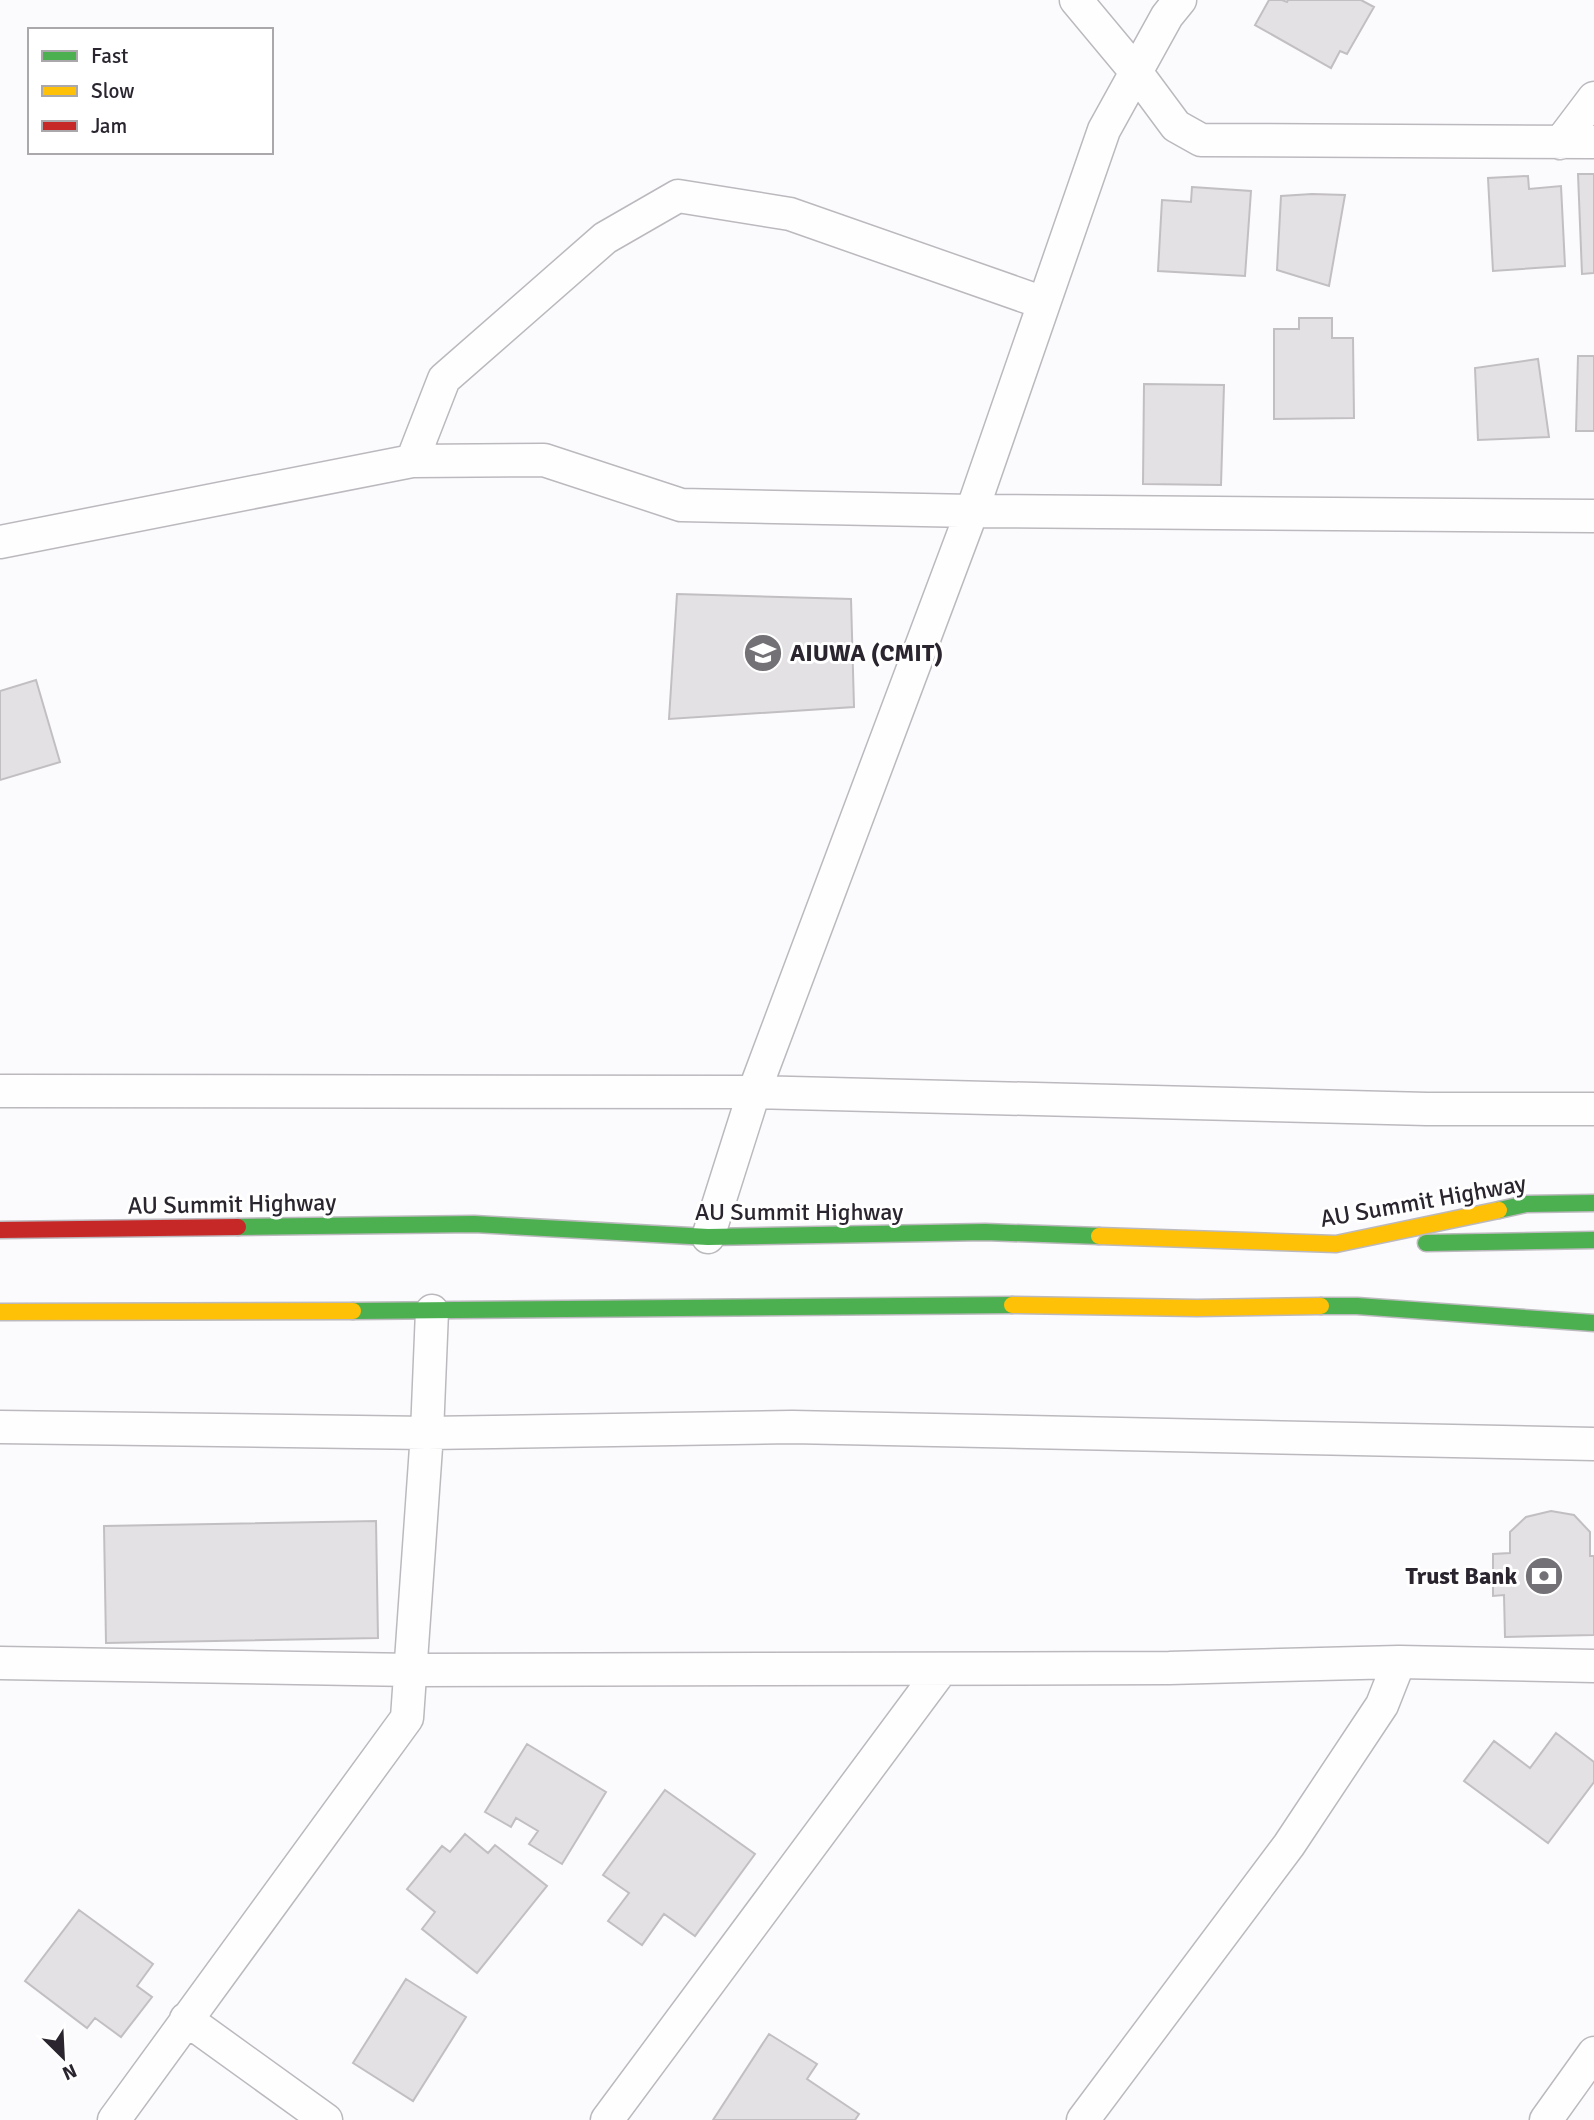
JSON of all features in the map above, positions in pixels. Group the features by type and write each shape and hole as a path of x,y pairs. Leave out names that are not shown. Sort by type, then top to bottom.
{"main road":[{"name":"AU Summit Highway","path":"0,1230 474,1224 708,1237 985,1232 1336,1244 1526,1204 1594,1203"},
{"path":"1336,1244 1594,1240"},
{"path":"0,1312 993,1305 1197,1308 1357,1306 1496,1300"},
{"path":"1357,1306 1594,1323"}],"street":[{"path":"1076,0 1177,126 1201,140 1594,142"},
{"path":"708,1237 754,1092 972,511 1104,130 1167,16 1180,0"},
{"path":"1560,143 1594,98"},
{"path":"412,461 443,379 605,238 678,196 790,214 1044,303"},
{"path":"0,542 412,461 544,460 681,505 972,511 1594,516"},
{"path":"0,1091 754,1092 1427,1109 1594,1109"},
{"path":"114,2120 407,1718 428,1433 432,1311"},
{"path":"0,1427 428,1433 792,1427 1594,1444"},
{"path":"0,1663 412,1670 942,1670 1399,1662 1594,1666"},
{"path":"1083,2120 1289,1845 1382,1705 1399,1662"},
{"path":"607,2120 942,1670"},
{"path":"186,2020 326,2120"},
{"path":"1546,2120 1594,2053"}],"building":[{"path":"1269,0 1361,0 1374,7 1347,54 1340,51 1331,68 1255,25"},
{"path":"1578,174 1594,174 1594,273 1582,274"},
{"path":"1528,176 1529,189 1561,186 1565,266 1493,271 1488,178"},
{"path":"1192,187 1251,191 1245,276 1158,271 1162,200 1191,202"},
{"path":"1345,195 1329,286 1277,270 1281,196"},
{"path":"1299,318 1332,318 1332,338 1353,338 1354,418 1274,419 1274,329 1299,329"},
{"path":"1578,356 1594,356 1594,431 1576,431"},
{"path":"1538,359 1549,437 1478,440 1475,368"},
{"path":"1144,384 1224,385 1221,485 1143,484"},
{"name":"AIUWA (CMIT)","path":"677,594 851,599 854,707 669,719"},
{"path":"36,680 60,762 0,780 0,691"},
{"name":"Trust Bank","path":"1551,1511 1574,1515 1590,1532 1590,1556 1594,1556 1594,1635 1505,1637 1504,1595 1493,1596 1493,1554 1510,1553 1510,1532 1526,1517"},
{"path":"376,1521 378,1638 106,1643 104,1526"},
{"path":"1556,1733 1594,1762 1594,1782 1548,1843 1464,1781 1494,1741 1530,1768"},
{"path":"527,1744 606,1792 562,1864 529,1844 538,1831 516,1818 511,1827 485,1812"},
{"path":"665,1790 755,1854 695,1936 664,1914 642,1945 608,1921 629,1893 603,1875"},
{"path":"465,1834 488,1853 495,1845 547,1886 477,1973 422,1929 435,1912 407,1889 442,1846 450,1852"},
{"path":"79,1910 153,1964 137,1986 152,1997 121,2037 95,2018 87,2028 25,1981"},
{"path":"406,1979 466,2017 413,2101 353,2063"},
{"path":"769,2034 817,2064 807,2079 859,2114 855,2120 713,2120"}],"traffic: fast":[{"path":"1499,1210 1526,1204 1594,1203"},
{"path":"238,1227 474,1224 708,1237 985,1232 1099,1236"},
{"path":"1426,1243 1594,1240"},
{"path":"353,1311 1012,1305"},
{"path":"1321,1306 1357,1306 1594,1323"}],"traffic: slow":[{"path":"1099,1236 1336,1244 1499,1210"},
{"path":"1012,1305 1197,1308 1321,1306"},
{"path":"0,1312 353,1311"}],"traffic: jam":[{"path":"0,1230 238,1227"}],"place":[{"name":"AIUWA (CMIT)","path":"763,653"},
{"name":"Trust Bank","path":"1544,1576"}]}
